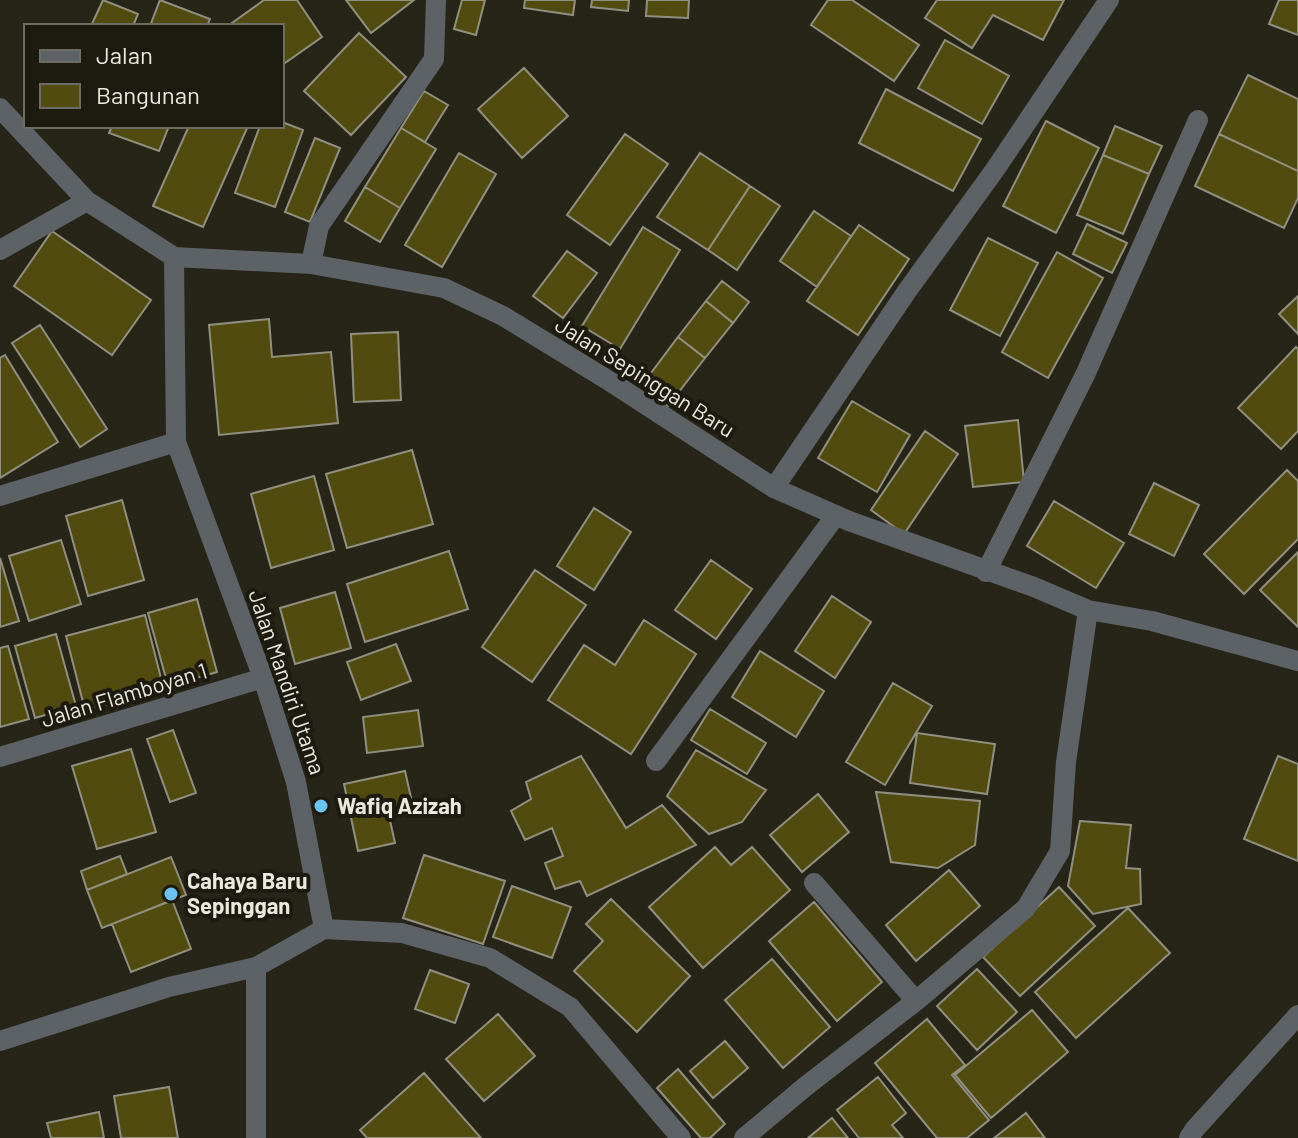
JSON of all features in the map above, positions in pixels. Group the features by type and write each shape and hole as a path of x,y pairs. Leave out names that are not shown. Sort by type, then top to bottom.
{"street":[{"path":"311,264 319,226 434,59 436,0"},
{"path":"774,488 1109,0"},
{"name":"Jalan Sepinggan Baru","path":"0,108 87,201 174,257 311,264 444,288 503,316 774,488 836,515 1034,587 1088,610 1152,621 1298,661"},
{"path":"986,572 1085,375 1198,120"},
{"path":"0,250 87,201"},
{"name":"Jalan Mandiri Utama","path":"174,257 176,442 263,678 296,782 324,929"},
{"path":"0,496 176,442"},
{"path":"656,761 836,515"},
{"path":"750,1136 806,1086 916,1001 1026,908 1060,851 1066,762 1088,610"},
{"name":"Jalan Flamboyan 1","path":"0,757 263,678"},
{"path":"814,883 916,1001"},
{"path":"0,1041 169,987 256,967 324,929 402,933 490,958 570,1007 681,1138"},
{"path":"256,967 256,1138"},
{"path":"1189,1138 1298,1015"}],"building":[{"path":"103,0 138,14 134,24 92,24"},
{"path":"160,0 210,19 208,24 151,24"},
{"path":"264,0 297,0 322,37 284,64 284,24 232,23"},
{"path":"346,0 414,0 371,33"},
{"path":"462,0 485,0 476,35 454,29"},
{"path":"525,0 575,0 573,15 524,8"},
{"path":"592,0 629,0 628,11 591,7"},
{"path":"647,0 689,0 688,18 646,16"},
{"path":"828,0 852,0 919,45 894,81 811,25"},
{"path":"937,0 1064,0 1043,40 993,15 972,48 925,18"},
{"path":"1279,0 1298,0 1298,35 1269,24"},
{"path":"359,33 406,77 351,135 304,91"},
{"path":"945,40 1009,76 982,124 918,88"},
{"path":"524,68 568,116 522,158 478,109"},
{"path":"1248,75 1298,99 1298,171 1219,134"},
{"path":"886,89 981,139 953,191 859,143"},
{"path":"424,91 448,105 425,142 401,128"},
{"path":"1046,121 1099,148 1056,233 1003,206"},
{"path":"284,123 303,130 275,207 235,193 259,128 284,128"},
{"path":"1115,126 1162,146 1149,174 1103,155"},
{"path":"111,128 168,128 159,151 109,133"},
{"path":"188,128 247,128 203,227 153,206"},
{"path":"401,128 436,149 400,208 365,187"},
{"path":"625,134 668,164 610,245 567,215"},
{"path":"1219,134 1298,171 1298,198 1284,228 1195,186"},
{"path":"315,138 340,148 310,222 285,212"},
{"path":"459,153 496,174 442,267 405,245"},
{"path":"700,153 750,186 708,250 657,217"},
{"path":"1103,155 1149,174 1123,234 1077,215"},
{"path":"750,186 780,206 737,270 708,250"},
{"path":"365,187 400,208 380,242 345,221"},
{"path":"814,211 851,236 817,287 780,261"},
{"path":"1087,224 1127,243 1112,273 1073,254"},
{"path":"859,225 909,259 858,335 807,301"},
{"path":"643,227 680,250 620,349 582,326"},
{"path":"52,231 151,300 112,355 14,286"},
{"path":"988,238 1038,263 1000,336 950,310"},
{"path":"567,251 597,273 563,318 533,296"},
{"path":"1057,252 1103,278 1048,378 1002,352"},
{"path":"722,281 749,302 733,323 706,301"},
{"path":"1298,296 1298,334 1279,314"},
{"path":"706,301 733,323 705,358 678,337"},
{"path":"269,319 272,357 331,352 338,423 219,435 209,325"},
{"path":"40,325 107,429 80,447 12,343"},
{"path":"398,332 401,400 354,402 351,334"},
{"path":"678,337 705,358 668,406 642,385"},
{"path":"1296,347 1298,431 1281,449 1238,408"},
{"path":"5,355 58,442 0,478 0,358"},
{"path":"852,401 910,435 877,492 818,458"},
{"path":"1018,420 1024,482 973,487 965,426"},
{"path":"925,431 958,454 904,534 871,510"},
{"path":"412,450 433,524 347,548 326,474"},
{"path":"1287,470 1298,481 1298,539 1244,594 1204,554"},
{"path":"314,476 334,550 271,568 251,494"},
{"path":"1154,483 1199,505 1174,556 1129,534"},
{"path":"122,500 144,580 88,596 66,516"},
{"path":"1054,501 1124,543 1096,588 1027,546"},
{"path":"594,508 631,532 594,590 557,566"},
{"path":"61,540 81,604 29,621 9,556"},
{"path":"449,551 468,609 365,642 347,584"},
{"path":"1298,552 1298,627 1260,590"},
{"path":"0,558 19,621 0,627"},
{"path":"711,560 752,589 716,639 675,610"},
{"path":"535,570 586,605 532,682 482,647"},
{"path":"335,592 351,648 295,664 280,608"},
{"path":"832,596 871,622 835,678 795,651"},
{"path":"197,599 217,672 168,686 148,613"},
{"path":"145,615 164,690 85,710 66,636"},
{"path":"644,620 696,654 631,754 548,700 584,645 615,665"},
{"path":"56,634 76,706 35,718 15,646"},
{"path":"396,644 411,681 361,700 347,662"},
{"path":"8,646 29,719 0,727 0,648"},
{"path":"760,651 824,691 796,737 732,697"},
{"path":"893,683 932,706 885,785 846,762"},
{"path":"710,709 766,743 747,774 691,740"},
{"path":"418,710 423,746 367,753 363,717"},
{"path":"173,730 196,793 170,802 147,739"},
{"path":"917,733 995,744 987,794 910,783"},
{"path":"131,749 156,832 97,849 72,766"},
{"path":"696,750 766,790 742,822 709,834 667,796"},
{"path":"581,756 626,828 662,805 696,845 587,896 580,881 555,889 545,863 563,856 552,828 525,840 511,811 531,799 526,782"},
{"path":"1278,756 1298,764 1298,861 1244,839"},
{"path":"405,771 414,811 389,816 395,843 358,851 344,784"},
{"path":"876,792 980,801 975,845 938,868 891,862"},
{"path":"818,794 849,832 802,872 770,835"},
{"path":"1080,821 1131,825 1126,868 1140,869 1141,904 1093,914 1068,886"},
{"path":"715,847 731,865 752,847 790,890 703,968 649,907"},
{"path":"424,855 505,881 483,944 403,918"},
{"path":"120,856 127,874 87,890 81,871"},
{"path":"171,857 186,895 102,928 87,890"},
{"path":"949,870 980,906 916,961 886,925"},
{"path":"512,886 571,907 552,958 493,937"},
{"path":"1059,887 1095,926 1020,996 983,957"},
{"path":"611,899 690,976 637,1032 574,971 603,941 586,924"},
{"path":"172,900 191,949 131,972 112,924"},
{"path":"814,902 882,982 837,1021 769,941"},
{"path":"1128,908 1170,953 1076,1038 1035,992"},
{"path":"772,959 830,1027 783,1068 725,1000"},
{"path":"977,969 1017,1012 977,1050 937,1006"},
{"path":"430,970 469,984 455,1023 415,1009"},
{"path":"1032,1010 1068,1052 991,1118 955,1075"},
{"path":"498,1014 535,1056 484,1101 446,1059"},
{"path":"927,1019 965,1065 952,1075 989,1120 967,1138 937,1138 875,1063"},
{"path":"725,1041 748,1068 713,1098 690,1071"},
{"path":"678,1069 725,1124 710,1138 701,1138 657,1088"},
{"path":"424,1073 481,1138 367,1138 360,1130"},
{"path":"878,1077 906,1113 892,1125 903,1138 859,1138 837,1110"},
{"path":"169,1087 178,1138 121,1138 114,1096"},
{"path":"99,1112 104,1138 51,1138 47,1123"},
{"path":"1026,1113 1045,1138 994,1138"},
{"path":"832,1118 848,1138 808,1138"}],"place":[{"name":"Wafiq Azizah","path":"321,806"},
{"name":"Cahaya Baru Sepinggan","path":"171,894"}]}
